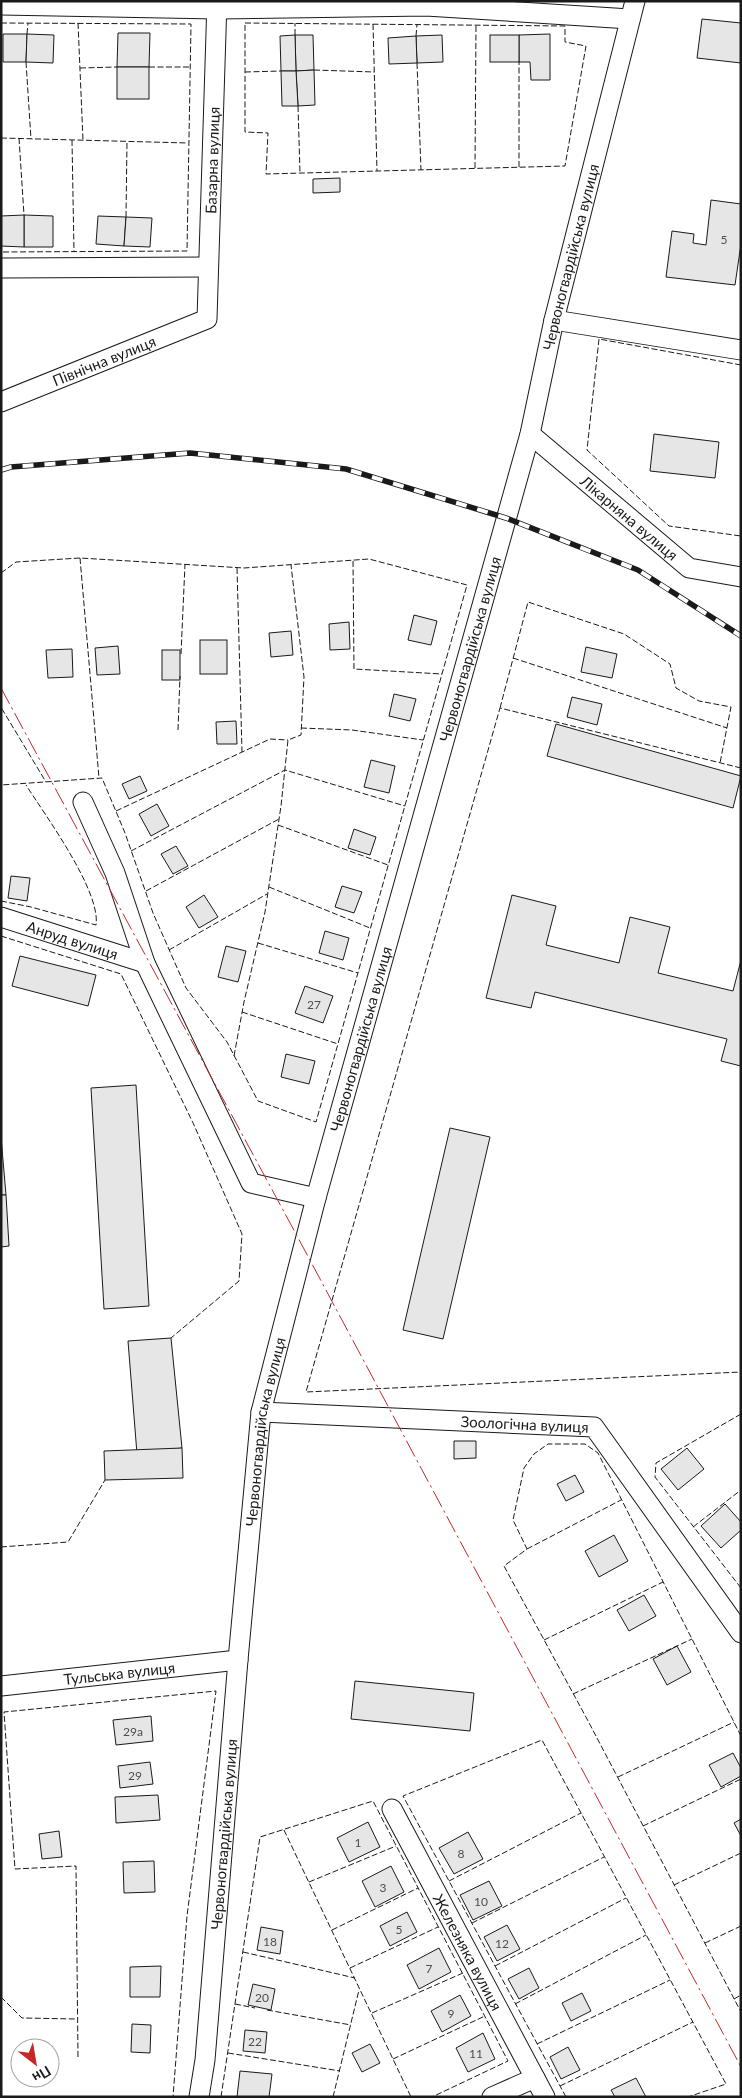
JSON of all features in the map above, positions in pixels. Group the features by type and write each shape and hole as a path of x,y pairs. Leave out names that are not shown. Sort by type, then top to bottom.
{"street":[{"path":"1,5 426,4 632,10"},
{"name":"Базарна вулиця","path":"207,319 217,5"},
{"name":"Червоногвардійська вулиця","path":"199,2097 205,2060 238,1660 261,1412 316,1198 530,434 554,320 632,10"},
{"path":"1,268 208,267"},
{"name":"Північна вулиця","path":"1,402 207,319"},
{"path":"554,320 741,350"},
{"name":"Лікарняна вулиця","path":"530,434 689,568 741,577"},
{"path":"83,802 116,873 144,963 251,1184 316,1198"},
{"name":"Анруд вулиця","path":"1,917 144,963"},
{"name":"Зоологічна вулиця","path":"261,1412 594,1427 618,1458 698,1575 741,1633"},
{"name":"Тульська вулиця","path":"1,1686 238,1660"},
{"name":"Железняка вулиця","path":"392,1809 546,2097"},
{"path":"492,2097 535,2078"}],"building":[{"path":"702,19 741,23 741,63 697,58"},
{"path":"118,33 150,33 149,67 117,67"},
{"path":"3,34 27,34 26,62 3,62"},
{"path":"27,34 54,35 53,63 26,62"},
{"path":"550,34 550,80 531,80 530,62 519,62 519,35"},
{"path":"295,35 313,35 314,70 296,71"},
{"path":"295,35 296,71 281,71 280,36"},
{"path":"442,35 443,62 417,63 416,36"},
{"path":"490,35 519,35 519,62 490,62"},
{"path":"416,36 417,63 389,64 388,38"},
{"path":"117,67 149,67 149,99 117,99"},
{"path":"314,70 315,105 298,106 296,71"},
{"path":"281,71 296,71 298,106 282,106"},
{"path":"340,178 340,192 313,193 313,179"},
{"path":"711,200 741,204 741,244 735,285 666,277 672,231 694,234 693,243 706,245"},
{"path":"24,215 53,216 53,247 24,247"},
{"path":"24,215 24,247 1,246 1,216"},
{"path":"98,216 126,217 124,246 96,244"},
{"path":"126,217 152,218 150,247 124,246"},
{"path":"654,434 719,442 715,478 650,471"},
{"path":"414,615 437,621 431,645 408,640"},
{"path":"349,622 350,649 330,650 329,624"},
{"path":"291,631 293,655 271,657 269,633"},
{"path":"200,640 227,640 227,674 200,674"},
{"path":"118,646 120,674 97,675 95,648"},
{"path":"586,647 617,654 612,678 581,672"},
{"path":"72,649 73,677 48,678 46,650"},
{"path":"162,650 180,650 180,680 162,680"},
{"path":"394,694 416,699 410,721 389,716"},
{"path":"572,697 602,704 597,725 567,717"},
{"path":"236,721 237,744 217,744 216,722"},
{"path":"556,724 741,776 733,808 547,756"},
{"path":"371,760 395,766 389,793 364,787"},
{"path":"140,776 147,791 129,799 122,784"},
{"path":"157,804 169,826 151,836 139,814"},
{"path":"354,829 376,837 370,855 348,848"},
{"path":"176,846 188,866 173,874 161,854"},
{"path":"11,876 30,878 27,901 8,898"},
{"path":"342,886 362,892 354,913 335,907"},
{"path":"204,895 218,917 199,928 186,907"},
{"path":"512,895 556,906 546,945 619,963 630,917 670,927 658,973 733,991 741,960 741,1066 721,1061 727,1039 535,992 531,1008 486,998"},
{"path":"325,931 349,938 343,960 319,953"},
{"path":"226,946 246,951 238,982 218,977"},
{"path":"20,956 96,975 88,1006 12,986"},
{"path":"305,986 333,996 323,1023 295,1013"},
{"path":"286,1054 315,1061 309,1084 281,1077"},
{"path":"136,1085 149,1306 104,1309 91,1088"},
{"path":"450,1128 490,1137 443,1339 403,1330"},
{"path":"1,1137 6,1195 1,1195"},
{"path":"1,1195 6,1195 9,1246 1,1247"},
{"path":"171,1338 182,1448 137,1454 128,1341"},
{"path":"454,1441 476,1441 476,1458 454,1459"},
{"path":"182,1448 183,1478 105,1480 104,1451"},
{"path":"687,1448 704,1469 678,1490 661,1469"},
{"path":"575,1475 584,1492 566,1501 557,1484"},
{"path":"725,1504 741,1522 741,1530 721,1548 701,1526"},
{"path":"614,1535 628,1561 599,1577 585,1551"},
{"path":"644,1595 656,1616 629,1631 617,1610"},
{"path":"677,1646 691,1672 667,1685 653,1659"},
{"path":"355,1681 474,1693 470,1731 351,1719"},
{"path":"151,1716 153,1741 116,1745 113,1720"},
{"path":"733,1753 741,1768 741,1776 721,1787 709,1765"},
{"path":"150,1762 153,1784 120,1788 118,1766"},
{"path":"158,1795 160,1820 116,1823 115,1797"},
{"path":"741,1819 741,1836 734,1823"},
{"path":"368,1822 380,1847 349,1862 337,1838"},
{"path":"59,1831 62,1857 42,1859 39,1834"},
{"path":"468,1832 483,1859 454,1874 439,1848"},
{"path":"154,1861 155,1892 124,1893 123,1862"},
{"path":"391,1866 404,1892 375,1907 362,1881"},
{"path":"489,1881 502,1906 473,1920 460,1895"},
{"path":"407,1912 417,1932 390,1946 380,1926"},
{"path":"507,1925 520,1949 497,1961 484,1937"},
{"path":"261,1927 283,1931 280,1954 257,1950"},
{"path":"439,1948 451,1972 419,1989 407,1965"},
{"path":"161,1966 160,1997 130,1997 130,1967"},
{"path":"529,1968 539,1988 519,1999 508,1979"},
{"path":"253,1984 275,1989 271,2010 248,2005"},
{"path":"582,1993 591,2011 571,2021 562,2003"},
{"path":"460,1995 471,2016 442,2032 431,2011"},
{"path":"132,2024 151,2025 150,2053 131,2052"},
{"path":"245,2030 267,2032 265,2053 243,2051"},
{"path":"483,2033 495,2059 468,2072 456,2048"},
{"path":"370,2044 380,2063 362,2072 352,2053"},
{"path":"568,2047 580,2070 561,2079 550,2057"},
{"path":"240,2071 272,2074 269,2097 237,2097"},
{"path":"636,2078 646,2097 615,2097 611,2090"}],"railway":[{"path":"1,470 11,467 190,453 346,469 506,518 638,570 741,636"}],"fence":[{"path":"1,23 191,24 187,251 1,252"},
{"path":"27,34 28,23"},
{"path":"78,23 83,140"},
{"path":"245,23 565,26 565,42 586,46 565,166 266,174 268,133 245,132 245,23"},
{"path":"295,23 295,35"},
{"path":"373,24 377,171"},
{"path":"416,36 417,24"},
{"path":"475,168 476,25"},
{"path":"26,62 31,139"},
{"path":"519,62 519,167"},
{"path":"417,63 421,170"},
{"path":"80,68 117,67"},
{"path":"149,67 190,67"},
{"path":"314,70 374,72"},
{"path":"245,72 281,71"},
{"path":"298,106 300,173"},
{"path":"1,138 188,143"},
{"path":"19,138 24,215"},
{"path":"72,140 74,252"},
{"path":"126,217 127,141"},
{"path":"741,365 599,339 587,450 669,526 741,536"},
{"path":"80,558 99,778"},
{"path":"1,573 16,562 80,558 244,568 369,559 467,585 316,1122 258,1101 227,1042 186,988 153,913 125,833 102,778 1,785"},
{"path":"353,561 354,669 442,674"},
{"path":"181,654 185,564"},
{"path":"234,1056 244,1002 265,912 281,806 288,740 301,735 304,677 291,565"},
{"path":"237,568 242,752"},
{"path":"500,708 528,602 624,634 670,664 676,688 699,701 731,707 720,763"},
{"path":"513,658 727,728"},
{"path":"178,730 180,676"},
{"path":"1,700 2,709 46,782"},
{"path":"741,768 500,708 306,1392 741,1372"},
{"path":"301,728 352,730 423,740"},
{"path":"116,811 270,739 288,740"},
{"path":"131,851 285,770 405,806"},
{"path":"1,901 31,907 96,925 95,910 90,893 81,874 26,785"},
{"path":"146,891 279,819"},
{"path":"278,825 388,865"},
{"path":"269,887 370,928"},
{"path":"169,950 267,894"},
{"path":"1,936 121,974 194,1125 242,1234 239,1281 171,1338"},
{"path":"258,943 358,973"},
{"path":"242,1012 338,1044"},
{"path":"741,1414 656,1463 655,1477 741,1588"},
{"path":"741,1736 598,1453 585,1444 548,1444 534,1454 524,1468 513,1520 527,1549 504,1566 741,2012"},
{"path":"1,1547 68,1542 105,1480"},
{"path":"693,1527 741,1490"},
{"path":"527,1549 621,1500"},
{"path":"544,1640 663,1582"},
{"path":"573,1694 692,1639"},
{"path":"78,2057 76,1866 15,1869 4,1712 216,1691 187,1916 173,2097"},
{"path":"618,1777 734,1722"},
{"path":"566,2097 403,1796 542,1740 726,2084 688,2097"},
{"path":"643,1826 741,1779"},
{"path":"221,2097 260,1837 373,1801 508,2061 432,2097"},
{"path":"449,1881 581,1813"},
{"path":"284,1830 411,2097"},
{"path":"309,1882 396,1846"},
{"path":"674,1885 741,1853"},
{"path":"472,1923 604,1857"},
{"path":"332,1930 418,1888"},
{"path":"495,1966 626,1898"},
{"path":"705,1943 741,1926"},
{"path":"350,1968 438,1927"},
{"path":"515,2004 646,1935"},
{"path":"243,1952 355,1978"},
{"path":"372,2013 463,1973"},
{"path":"537,2044 670,1980"},
{"path":"333,2097 359,1990"},
{"path":"734,1999 741,1995"},
{"path":"1,1997 22,2018 77,2019"},
{"path":"235,2004 255,2008"},
{"path":"267,2010 351,2025"},
{"path":"393,2059 485,2016"},
{"path":"560,2086 693,2022"},
{"path":"228,2053 340,2071"}],"power":[{"path":"1,688 296,1234 741,2067"}]}
